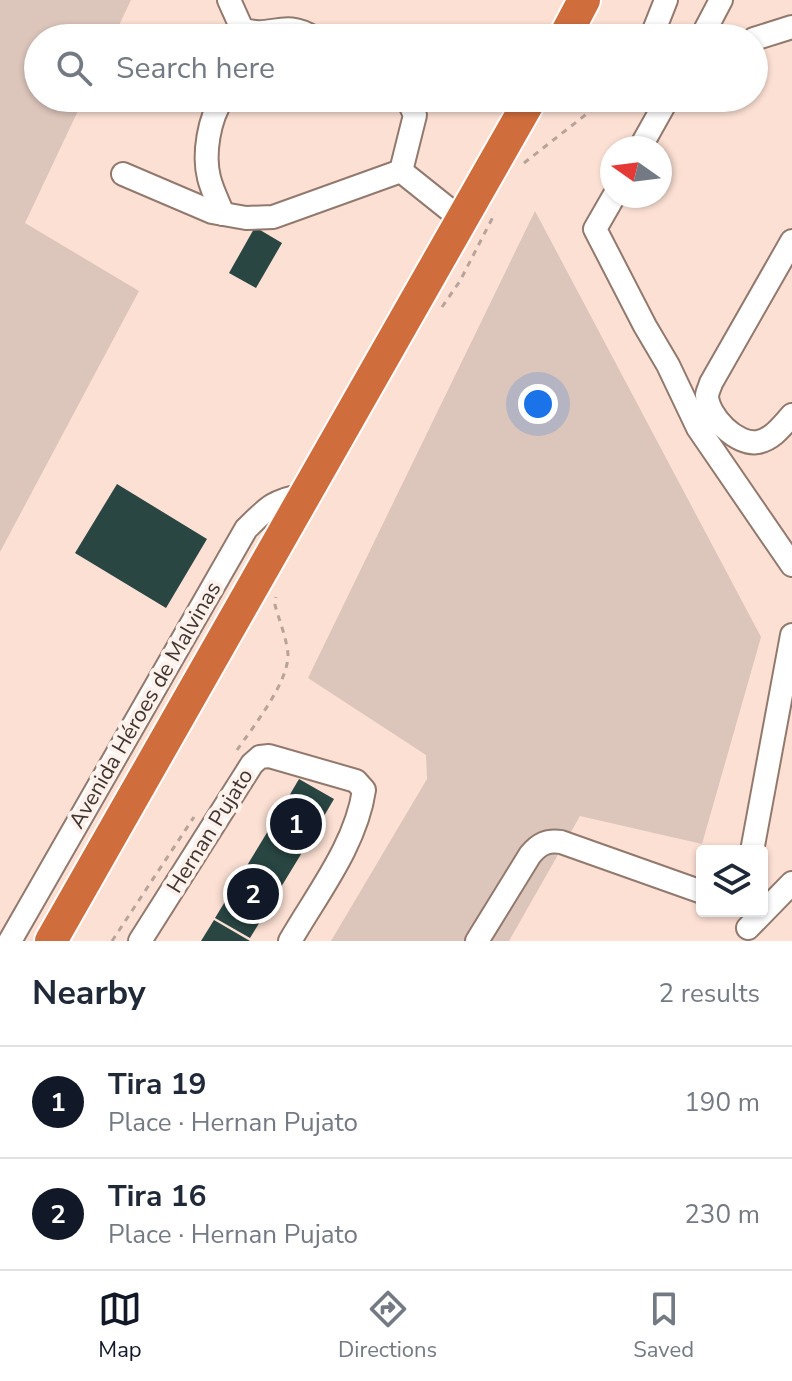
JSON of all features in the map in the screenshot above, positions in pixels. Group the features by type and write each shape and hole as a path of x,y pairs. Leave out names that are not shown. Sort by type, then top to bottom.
{"highway":[{"path":"578,24 584,0"},
{"name":"Avenida Héroes de Malvinas","path":"51,941 523,112"}],"street":[{"path":"229,0 240,24"},
{"path":"657,24 666,0"},
{"path":"708,24 721,0"},
{"path":"768,35 792,27"},
{"path":"215,112 207,144 208,176 223,214"},
{"path":"401,171 414,112"},
{"path":"647,136 660,112"},
{"path":"123,174 212,212 246,218 273,217 401,171"},
{"path":"401,171 461,219"},
{"path":"607,208 595,229 645,326 707,422 792,565"},
{"path":"707,422 707,395 711,383 792,241"},
{"path":"707,422 747,442 757,442 772,437 792,415"},
{"name":"Avenida Héroes de Malvinas","path":"17,937 246,529 271,504 280,499 304,495"},
{"path":"753,845 773,723 792,635"},
{"name":"Hernan Pujato","path":"140,941 252,764 260,757 269,756 356,781 364,790 361,813 350,838 290,941"},
{"path":"477,941 530,855 538,845 551,841 696,890"},
{"path":"746,927 792,883"}],"path":[{"path":"516,168 592,112"},
{"path":"439,311 460,281 496,208"},
{"path":"234,755 269,702 286,667 288,653 275,605 277,588"},
{"path":"112,941 200,808"}],"shaded area":[{"path":"0,0 131,0 120,24 24,24 24,112 77,112 25,223 139,291 0,552"},
{"path":"535,211 761,637 702,844 580,816 509,941 331,941 427,779 426,755 308,678"}],"building":[{"path":"255,227 282,243 256,288 229,273"},
{"path":"117,484 207,539 166,608 75,553"},
{"path":"299,779 334,799 307,845 272,825"},
{"path":"271,826 306,846 250,938 215,918"},
{"path":"214,920 250,941 201,941"}],"place":[{"name":"Tira 19","path":"296,824"},
{"name":"Tira 16","path":"253,894"}]}
